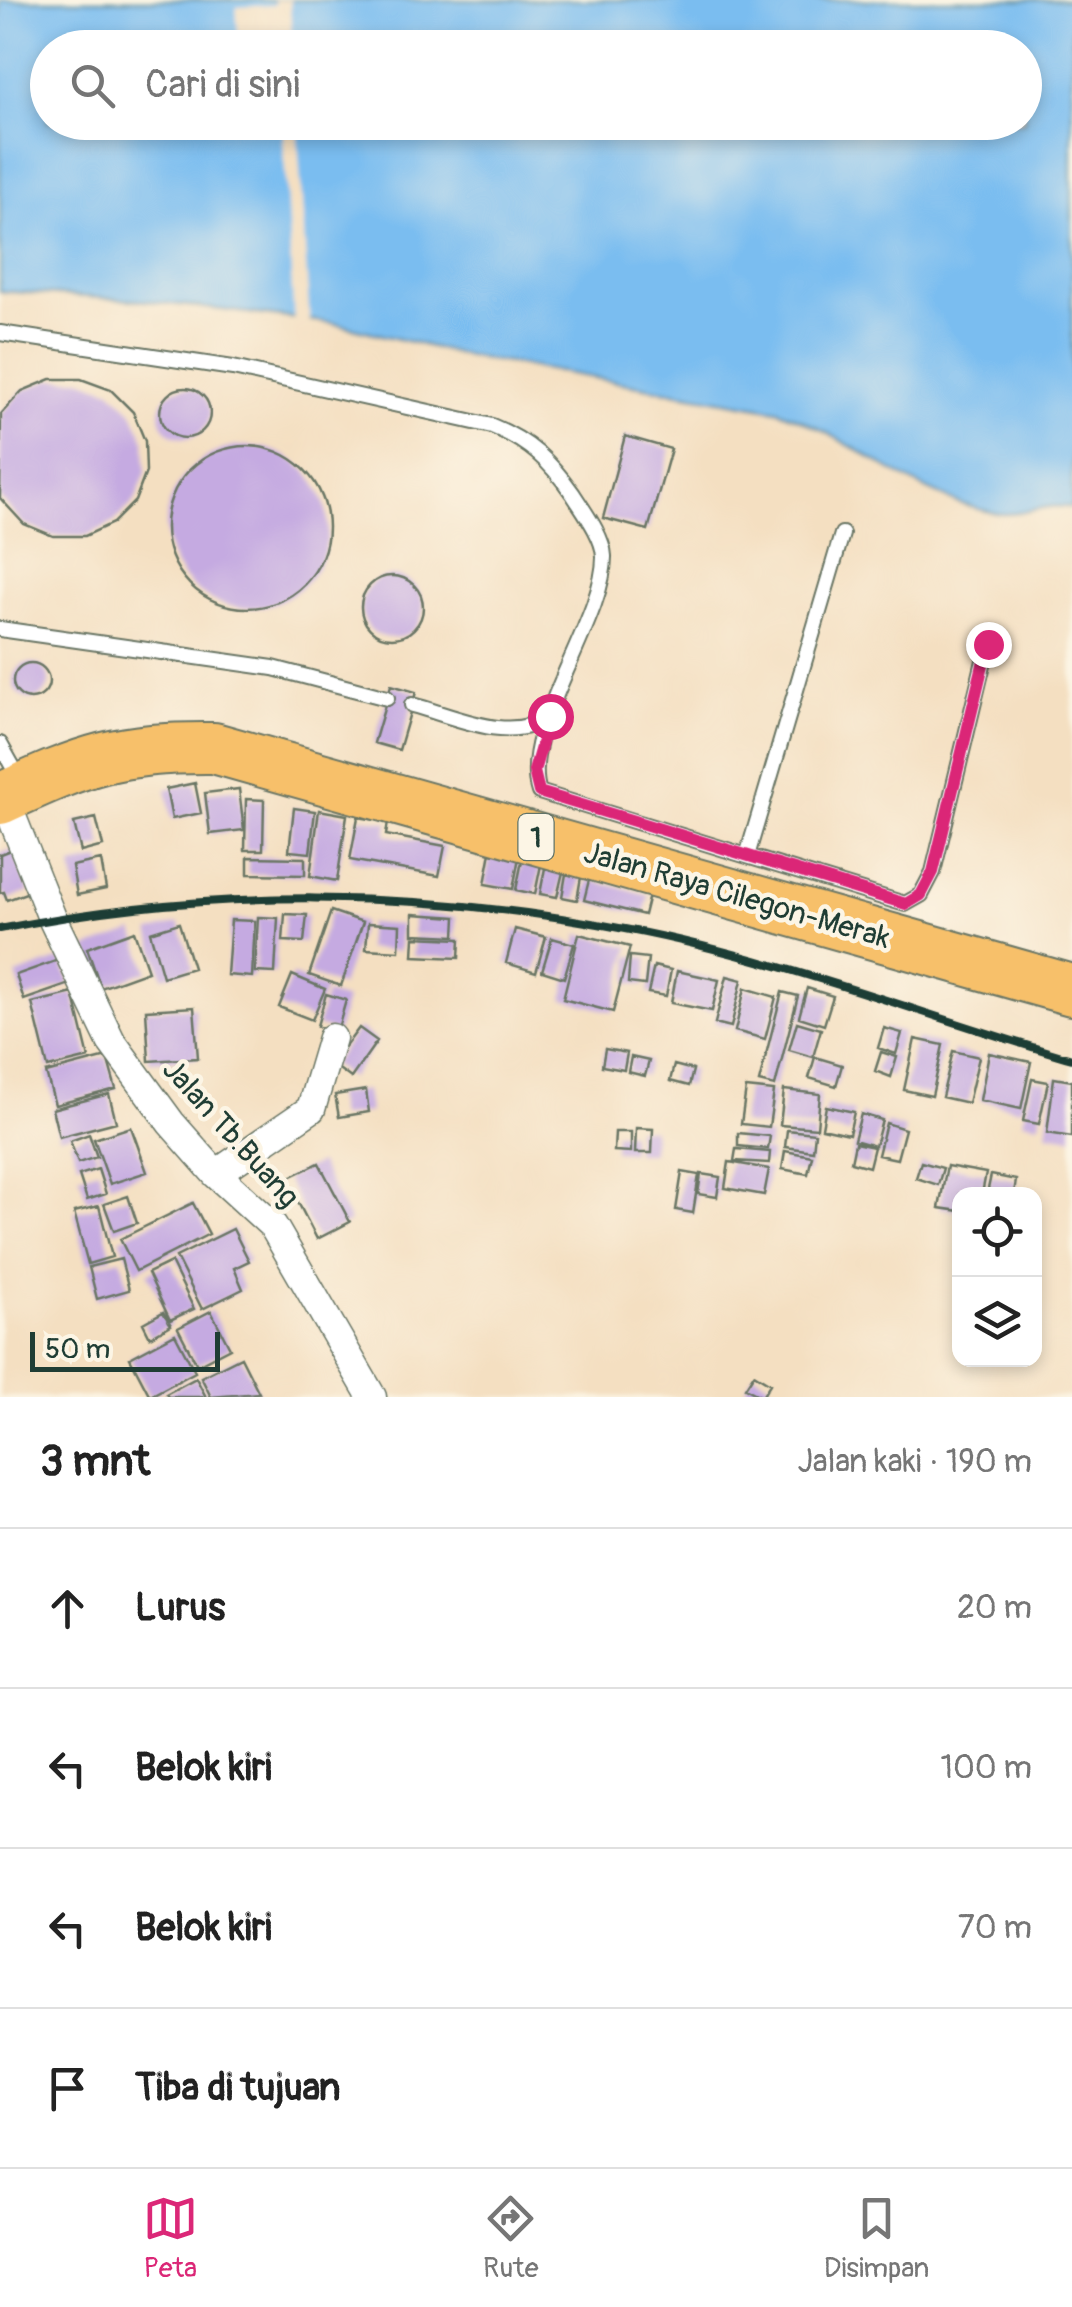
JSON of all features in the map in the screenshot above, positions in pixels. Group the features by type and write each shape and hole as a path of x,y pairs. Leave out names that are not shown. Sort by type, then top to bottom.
{"highway":[{"name":"Jalan Raya Cilegon-Merak","path":"10,795 82,762 120,752 214,748 1072,990"}],"street":[{"name":"Jalan Tb.Buang","path":"10,795 96,1013 142,1084 216,1174 273,1226 372,1397"},
{"path":"216,1174 311,1109 332,1038"}],"lane":[{"path":"0,333 233,368 492,426 524,439 553,465 588,518 604,554 594,597 534,771 539,792 906,904 921,895 933,872 988,644"},
{"path":"747,856 842,534"},
{"path":"0,629 273,668 387,698"},
{"path":"412,705 514,732 534,728 550,716"},
{"path":"0,744 10,795"}],"water":[{"path":"0,0 1072,0 1072,508 1004,514 966,505 911,481 831,435 777,410 468,356 333,323 147,301 0,291"}],"pier":[{"path":"275,0 290,0 291,30 238,30 236,7 274,5"},
{"path":"283,140 298,140 310,325 294,323"}],"building":[{"path":"51,379 81,379 111,390 133,412 145,441 146,472 135,501 113,523 85,536 53,536 24,524 0,498 1,414 22,391"},
{"path":"185,388 203,395 210,413 203,431 185,438 167,431 160,413 167,395"},
{"path":"625,436 671,449 648,530 603,518"},
{"path":"247,446 278,452 305,469 322,496 328,527 322,558 305,585 278,602 247,608 216,602 189,585 172,558 166,527 172,496 189,469 216,452"},
{"path":"392,576 414,585 423,607 414,629 392,638 370,629 361,607 370,585"},
{"path":"31,663 44,668 49,681 44,694 31,699 18,694 13,681 18,668"},
{"path":"391,685 416,692 399,750 374,743"},
{"path":"195,783 201,813 172,819 166,789"},
{"path":"239,789 244,830 210,834 205,793"},
{"path":"246,799 264,800 263,850 245,850"},
{"path":"294,808 315,811 310,853 289,851"},
{"path":"319,810 347,815 337,881 310,876"},
{"path":"358,817 388,822 386,835 445,846 439,876 350,860"},
{"path":"96,818 103,846 81,852 74,823"},
{"path":"13,849 29,892 7,900 4,892 0,893 0,854"},
{"path":"491,852 519,857 513,889 485,884"},
{"path":"523,856 542,860 535,894 516,890"},
{"path":"248,857 305,858 305,875 248,874"},
{"path":"101,860 106,889 77,895 72,866"},
{"path":"545,868 563,872 557,897 540,894"},
{"path":"566,874 581,877 577,900 562,897"},
{"path":"589,880 649,895 644,915 584,900"},
{"path":"331,911 363,922 341,986 309,975"},
{"path":"285,914 307,915 304,942 283,941"},
{"path":"413,914 456,917 455,936 413,934"},
{"path":"258,917 278,918 275,973 255,972"},
{"path":"231,920 255,921 252,977 227,975"},
{"path":"179,923 193,968 163,977 150,932"},
{"path":"368,923 400,925 399,951 366,949"},
{"path":"515,929 546,937 536,972 506,963"},
{"path":"134,931 148,971 101,988 87,948"},
{"path":"579,934 630,947 613,1012 563,999"},
{"path":"414,937 460,939 459,958 413,956"},
{"path":"552,938 574,944 564,978 542,971"},
{"path":"630,956 648,958 645,985 628,983"},
{"path":"61,959 70,984 24,1000 16,975"},
{"path":"654,966 671,970 666,996 648,993"},
{"path":"677,971 719,980 712,1011 671,1003"},
{"path":"292,975 325,989 312,1020 279,1007"},
{"path":"727,976 742,980 731,1027 715,1023"},
{"path":"745,988 776,997 765,1039 735,1031"},
{"path":"807,988 833,996 824,1025 799,1017"},
{"path":"782,992 798,996 775,1086 759,1082"},
{"path":"73,993 89,1058 48,1068 32,1003"},
{"path":"326,994 346,1000 337,1032 317,1026"},
{"path":"194,1007 198,1058 149,1061 146,1010"},
{"path":"797,1022 821,1029 813,1057 789,1050"},
{"path":"359,1028 377,1041 351,1078 332,1064"},
{"path":"884,1028 902,1033 896,1054 878,1048"},
{"path":"915,1039 943,1045 932,1096 904,1090"},
{"path":"605,1049 627,1053 624,1070 602,1066"},
{"path":"953,1051 979,1057 968,1103 942,1097"},
{"path":"881,1052 897,1057 891,1077 875,1071"},
{"path":"989,1053 1031,1062 1021,1109 980,1100"},
{"path":"107,1057 116,1089 55,1105 46,1073"},
{"path":"631,1057 649,1061 645,1076 628,1072"},
{"path":"815,1057 842,1065 836,1086 809,1078"},
{"path":"674,1065 693,1070 689,1086 670,1081"},
{"path":"1054,1078 1072,1081 1072,1137 1047,1133"},
{"path":"1032,1079 1048,1082 1039,1124 1023,1121"},
{"path":"746,1088 774,1091 769,1127 741,1124"},
{"path":"366,1090 369,1112 339,1117 335,1095"},
{"path":"784,1090 820,1094 817,1128 780,1125"},
{"path":"109,1094 116,1122 59,1137 52,1109"},
{"path":"826,1106 854,1112 849,1134 822,1128"},
{"path":"861,1114 882,1120 875,1146 854,1140"},
{"path":"886,1123 905,1129 897,1159 878,1155"},
{"path":"131,1127 147,1172 110,1184 94,1139"},
{"path":"636,1128 653,1129 652,1153 635,1153"},
{"path":"787,1130 815,1133 813,1151 785,1147"},
{"path":"615,1132 631,1132 631,1152 614,1151"},
{"path":"738,1133 770,1136 768,1149 738,1146"},
{"path":"89,1134 97,1157 78,1163 70,1141"},
{"path":"855,1143 874,1147 869,1167 851,1162"},
{"path":"736,1149 770,1152 769,1163 734,1161"},
{"path":"785,1151 812,1156 808,1174 782,1169"},
{"path":"729,1162 769,1169 764,1195 725,1188"},
{"path":"921,1162 943,1168 938,1185 916,1178"},
{"path":"319,1163 350,1222 317,1239 286,1179"},
{"path":"947,1166 986,1173 983,1187 952,1187 952,1210 939,1208"},
{"path":"98,1169 106,1194 87,1200 79,1175"},
{"path":"682,1172 699,1175 693,1213 676,1210"},
{"path":"701,1174 720,1177 717,1197 698,1194"},
{"path":"991,1175 1016,1180 1015,1187 988,1187"},
{"path":"128,1196 137,1223 114,1231 104,1204"},
{"path":"193,1203 209,1234 136,1271 120,1239"},
{"path":"99,1206 112,1257 88,1264 74,1212"},
{"path":"233,1229 249,1261 234,1268 243,1289 202,1309 176,1257"},
{"path":"121,1259 129,1290 97,1299 89,1267"},
{"path":"171,1262 194,1309 170,1320 148,1273"},
{"path":"211,1311 230,1348 197,1365 178,1328"},
{"path":"163,1312 171,1325 150,1337 143,1323"},
{"path":"175,1334 195,1372 150,1396 130,1358"},
{"path":"241,1357 259,1393 211,1397 201,1377"},
{"path":"754,1374 770,1384 762,1397 745,1388"},
{"path":"196,1378 206,1397 166,1394"}],"railway":[{"path":"0,929 157,906 315,898 552,916 742,956 1072,1059"}],"route":[{"path":"550,716 534,771 539,792 906,904 921,895 933,872 988,644"}]}
